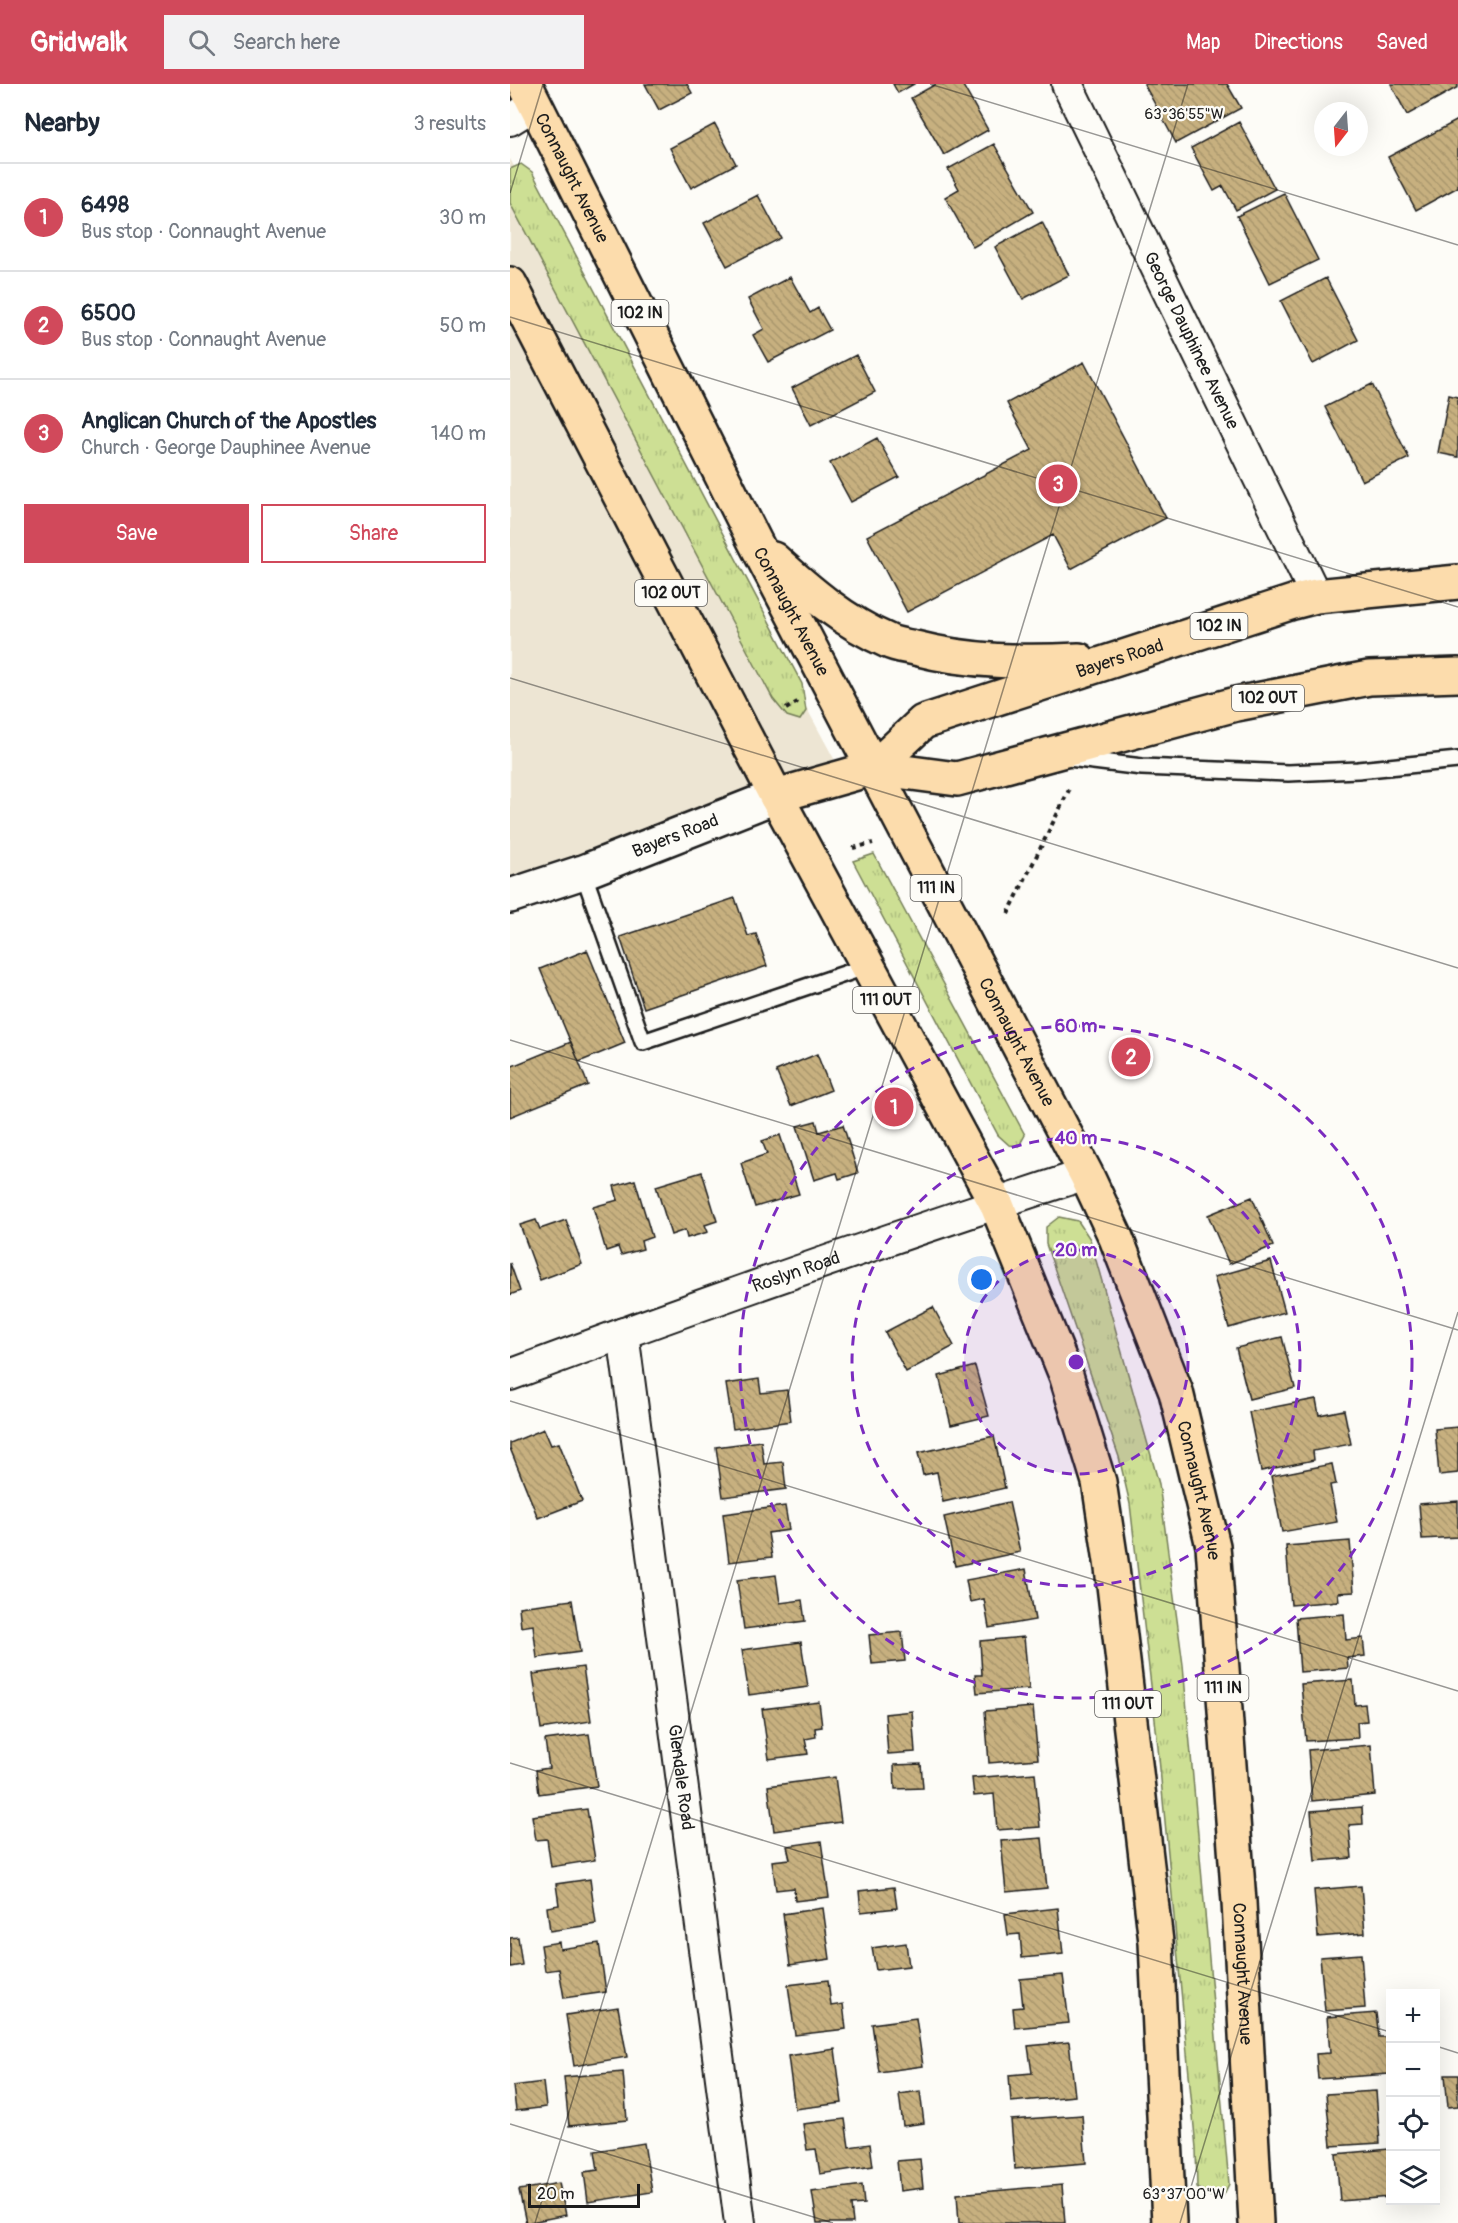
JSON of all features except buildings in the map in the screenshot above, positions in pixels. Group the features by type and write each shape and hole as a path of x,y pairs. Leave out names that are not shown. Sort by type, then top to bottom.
{"main road":[{"name":"Connaught Avenue","path":"524,103 1086,1174 1116,1238 1176,1392 1213,1546 1239,1902 1256,2223"},
{"name":"102 OUT","path":"510,284 776,796"},
{"path":"755,542 818,600 889,642 942,656 973,660 1037,662 1123,658"},
{"name":"Bayers Road","path":"874,768 923,722 1316,596 1458,582"},
{"name":"Bayers Road","path":"510,896 583,872 776,796 874,768 957,779 1236,704 1369,678 1458,675"},
{"name":"111 OUT","path":"776,796 996,1203 1066,1375 1099,1482 1112,1568 1156,1941 1169,2223"}],"street":[{"name":"George Dauphinee Avenue","path":"1067,84 1316,596"},
{"name":"Roslyn Road","path":"510,1375 623,1333 996,1203 1086,1174"},
{"name":"Glendale Road","path":"623,1333 740,2223"}],"lane":[{"name":"Bayers Road","path":"1052,753 1077,760 1142,766 1288,773 1358,770 1458,760"},
{"path":"583,872 643,1042 868,966"}],"path":[{"path":"1008,914 1069,790"},
{"path":"854,848 873,843"}],"shaded area":[{"path":"510,159 852,792 510,892"}],"green space":[{"path":"521,164 532,172 802,684 806,711 800,720 787,716 773,699 510,203 510,169"},
{"path":"874,854 1025,1135 1019,1146 1009,1145 998,1135 853,861"},
{"path":"1059,1217 1078,1221 1090,1239 1159,1484 1183,1665 1229,2184 1223,2196 1210,2196 1197,2188 1196,2148 1157,1737 1130,1504 1119,1457 1046,1244 1046,1227"}],"place":[{"name":"Anglican Church of the Apostles","path":"1058,484"},
{"name":"6500","path":"1131,1057"},
{"name":"6498","path":"894,1107"}]}
